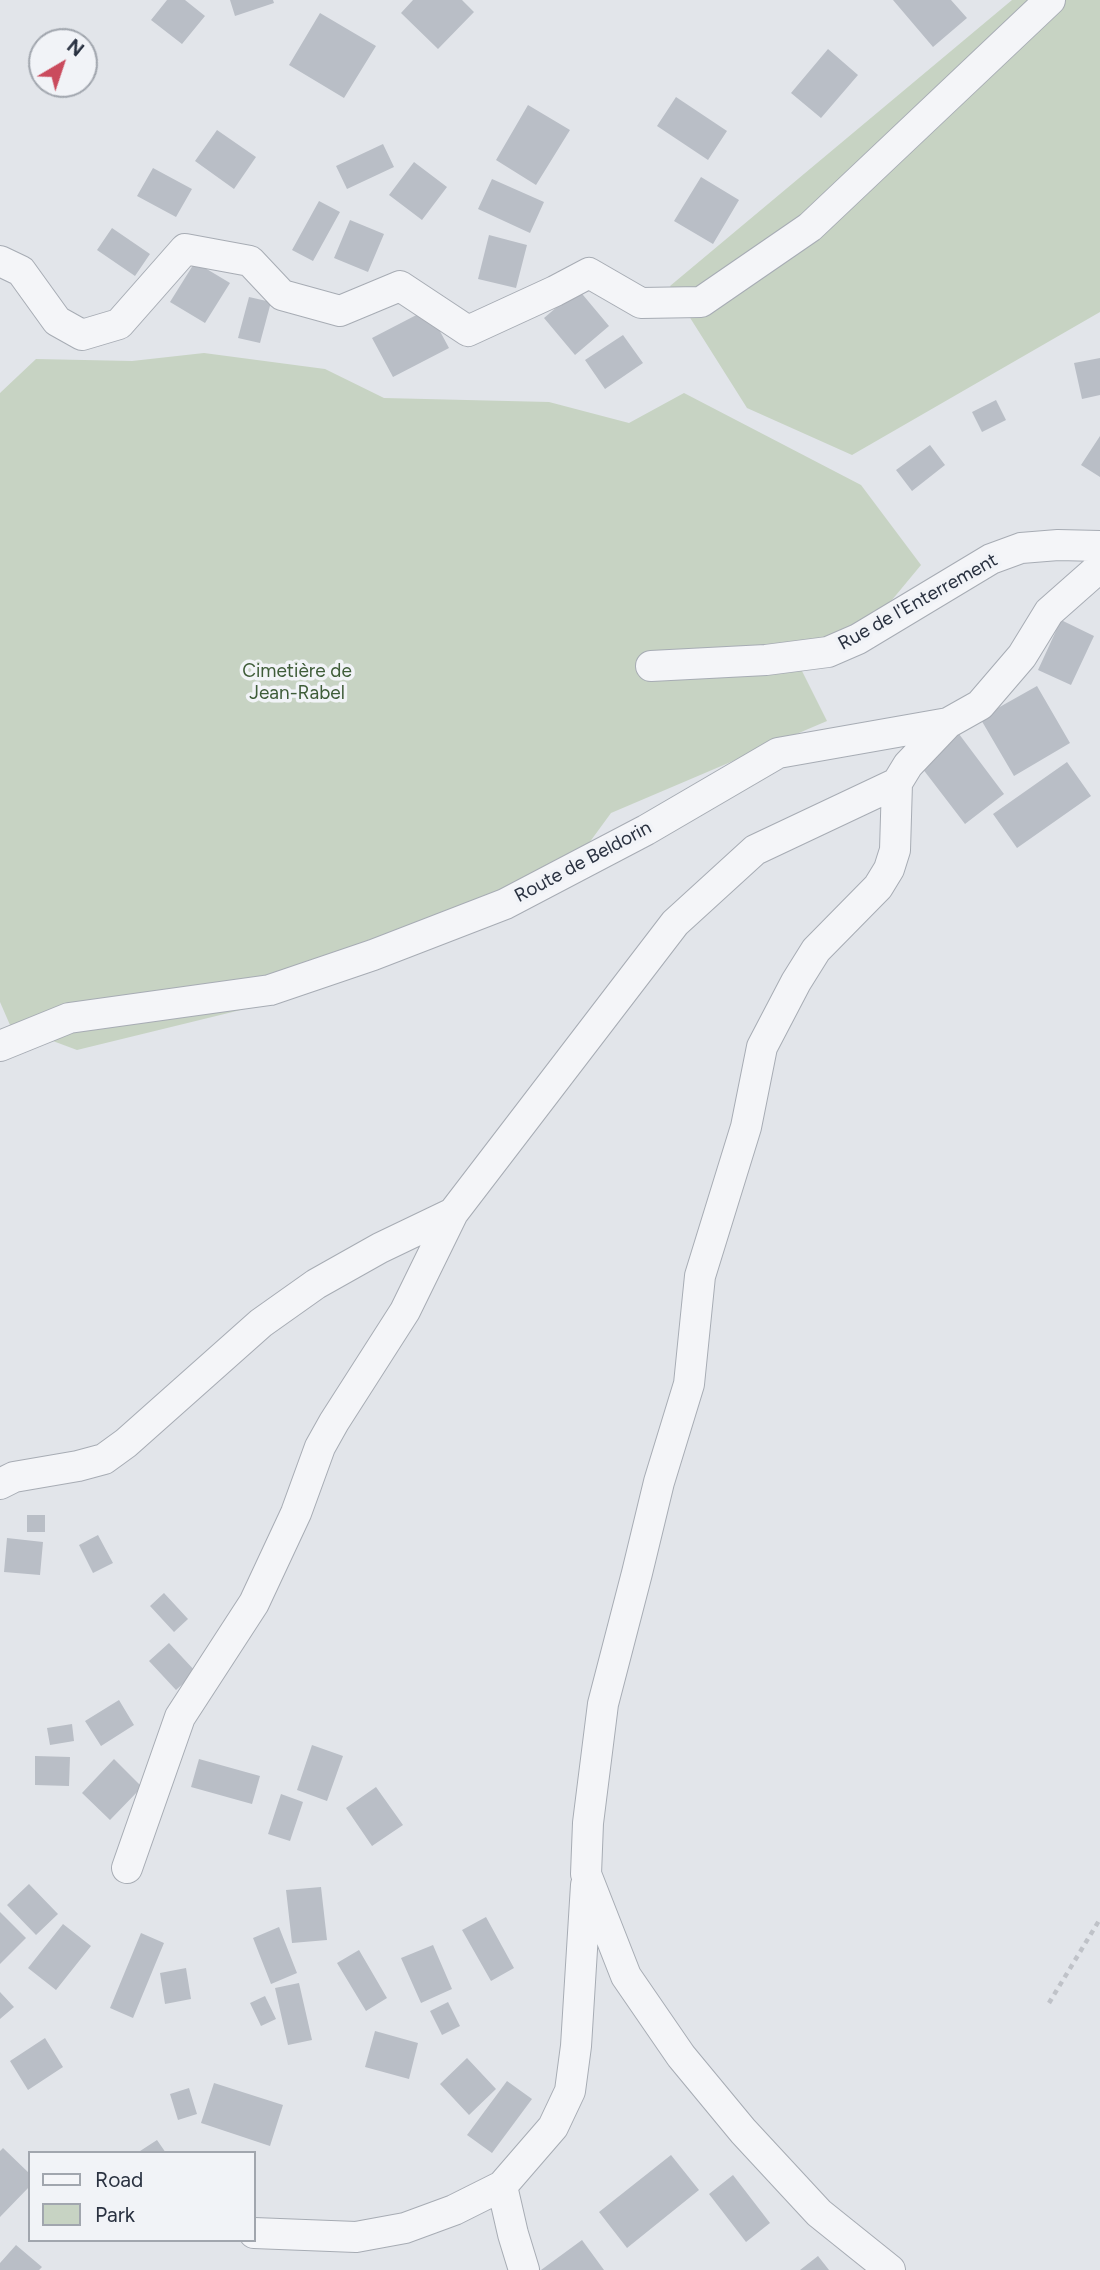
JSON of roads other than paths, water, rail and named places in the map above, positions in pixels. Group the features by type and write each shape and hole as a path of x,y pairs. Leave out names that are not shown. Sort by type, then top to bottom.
{"street":[{"path":"0,261 21,271 57,321 82,335 119,324 185,249 250,261 282,295 340,311 400,286 468,331 589,273 641,303 701,302 810,227 1050,0"},
{"name":"Rue de l'Enterrement","path":"651,666 766,660 828,652 858,639 991,559 1021,548 1100,546"},
{"name":"Route de Beldorin","path":"0,1046 69,1018 270,990 373,955 505,904 646,830 778,753 948,723 980,705 1022,656 1049,612 1100,567"},
{"path":"256,2232 355,2237 405,2228 454,2210 502,2186 553,2127 570,2091 576,2046 588,1823 603,1704 659,1482 689,1384 700,1276 746,1127 762,1047 816,950 878,887 889,869 895,850 897,783 908,765 948,723"},
{"path":"127,1868 180,1717 254,1603 296,1513 320,1447 405,1311 453,1213 675,923 755,850 897,783"},
{"path":"0,1484 13,1477 104,1459 126,1443 261,1323 316,1284 380,1248 453,1213"},
{"path":"586,1874 626,1976 681,2056 743,2131 819,2213 890,2270"},
{"path":"502,2186 524,2270"}],"park label":[{"name":"Cimetière de Jean-Rabel","path":"297,682"}]}
